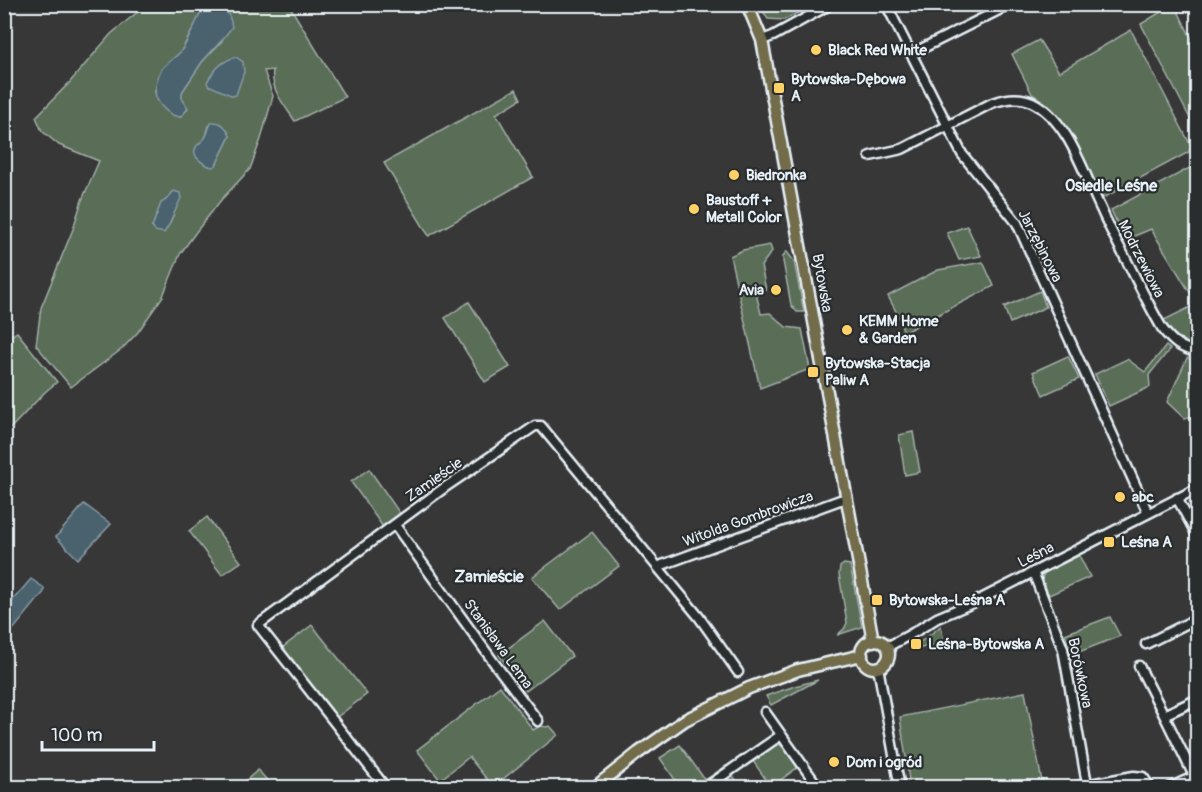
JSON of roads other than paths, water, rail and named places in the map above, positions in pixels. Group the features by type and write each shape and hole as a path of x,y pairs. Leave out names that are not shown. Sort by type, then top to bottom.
{"main road":[{"name":"Bytowska","path":"747,4 762,40 873,641"},
{"path":"873,641 880,641 887,647 888,660 884,664 872,667 863,661 864,646 873,641"},
{"path":"594,788 685,720 748,688 798,670 862,655"}],"street":[{"path":"762,40 831,4"},
{"name":"Jarzębinowa","path":"886,4 968,164 1017,223 1148,513"},
{"path":"911,54 1011,4"},
{"name":"Modrzewiowa","path":"870,156 902,148 1002,99 1024,99 1034,103 1045,111 1064,132 1162,328 1175,344 1197,352"},
{"name":"Zamieście","path":"386,788 258,625 535,426 541,426 659,567 699,616 738,672"},
{"name":"Leśna","path":"887,647 929,623 975,602 1197,488"},
{"path":"1177,498 1197,537"},
{"name":"Witolda Gombrowicza","path":"659,567 847,499"},
{"name":"Stanisława Lema","path":"395,525 538,721"},
{"name":"Borówkowa","path":"1033,572 1063,649 1088,784"},
{"path":"1146,644 1197,618"},
{"path":"1139,666 1196,775 1169,788"},
{"path":"878,667 900,788"},
{"path":"1164,715 1197,699"},
{"path":"765,712 819,788"},
{"path":"705,788 781,735"},
{"path":"1068,788 1134,776 1143,777 1151,788"}],"water":[{"path":"206,4 217,5 224,9 232,27 202,62 182,92 182,98 188,108 180,117 173,115 160,104 156,87 163,67 182,50"},
{"path":"236,57 243,62 244,72 236,95 233,96 208,85 207,82 219,66"},
{"path":"212,122 223,126 230,136 213,167 200,160 195,154 197,146 205,138"},
{"path":"174,191 180,193 181,198 169,225 164,233 155,231 152,227 161,203"},
{"path":"84,504 111,524 78,559 56,537"},
{"path":"31,579 44,588 44,592 8,636 5,633 5,609"}],"place":[{"name":"Black Red White","path":"816,50"},
{"name":"Bytowska-Dębowa A","path":"779,88"},
{"name":"Biedronka","path":"734,175"},
{"name":"Baustoff + Metall Color","path":"694,209"},
{"name":"Avia","path":"776,290"},
{"name":"KEMM Home & Garden","path":"847,330"},
{"name":"Bytowska-Stacja Paliw A","path":"813,372"},
{"name":"abc","path":"1120,497"},
{"name":"Leśna A","path":"1109,542"},
{"name":"Bytowska-Leśna A","path":"877,600"},
{"name":"Leśna-Bytowska A","path":"916,644"},
{"name":"Dom i ogród","path":"834,762"}],"district":[{"name":"Osiedle Leśne","path":"1111,186"},
{"name":"Zamieście","path":"489,577"}]}
